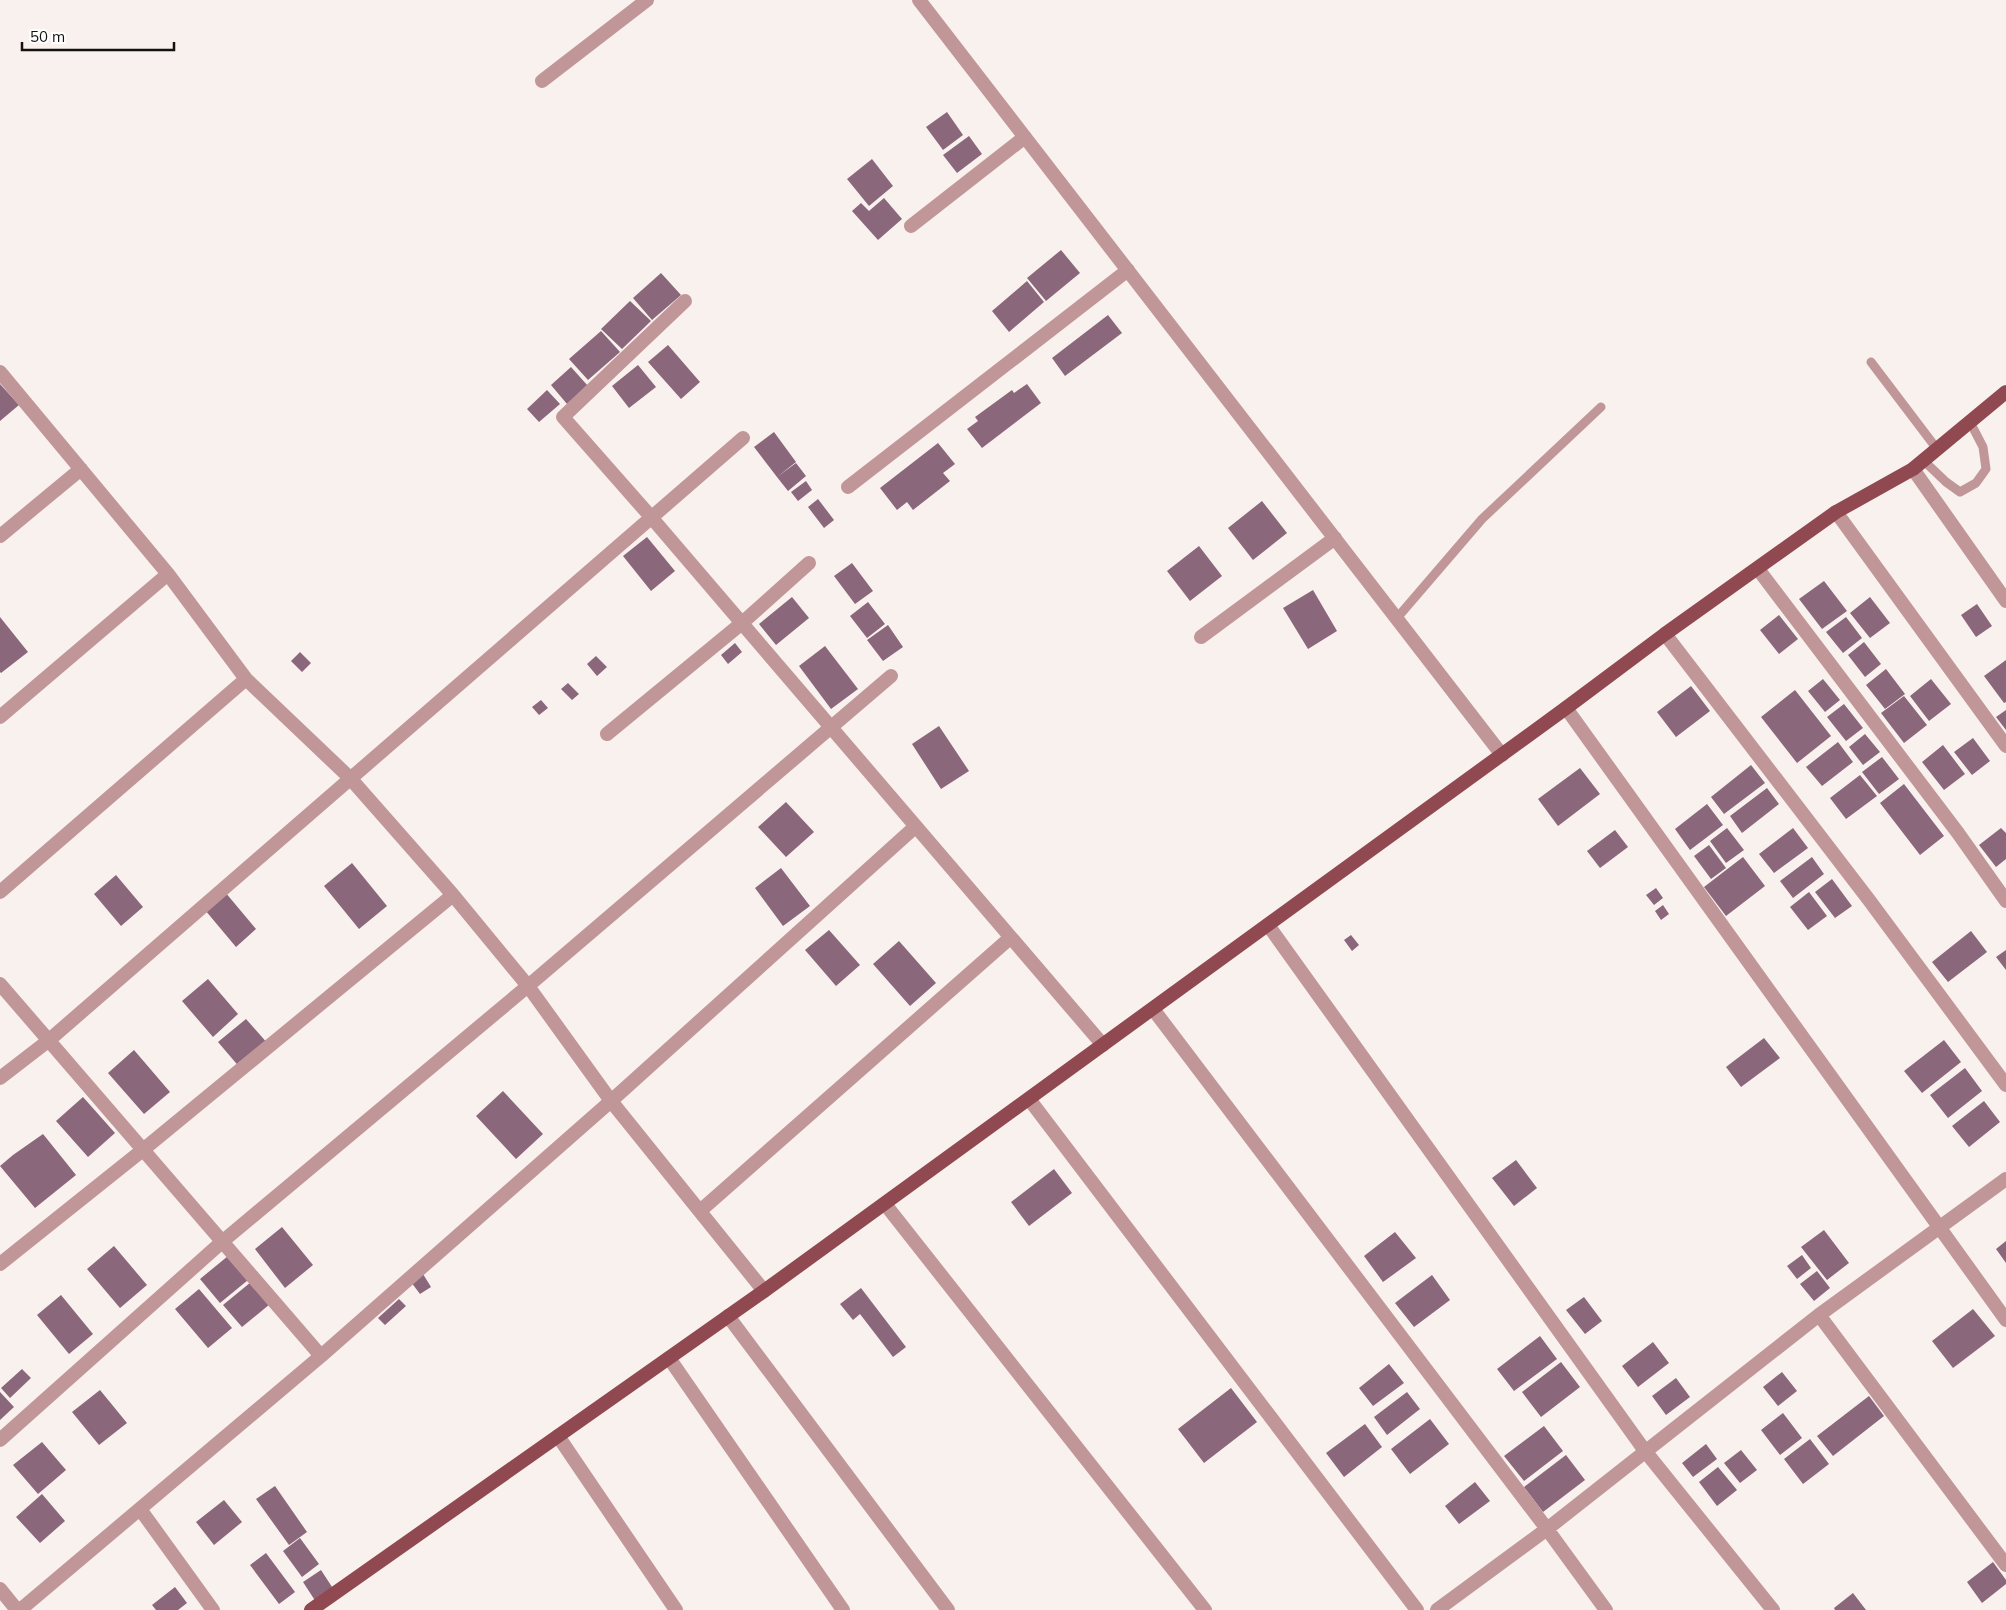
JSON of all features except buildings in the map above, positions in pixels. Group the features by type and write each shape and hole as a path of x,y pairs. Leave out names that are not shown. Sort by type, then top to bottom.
{"main road":[{"path":"311,1610 885,1204 1502,755 1665,634 1836,512 1918,465 2006,392"}],"street":[{"path":"542,81 647,0"},
{"path":"919,0 1502,755"},
{"path":"911,226 1025,137"},
{"path":"848,487 1128,270"},
{"path":"685,301 563,417 652,517 1103,1045"},
{"path":"0,372 168,574 246,679 350,778 453,894 528,986 611,1101 764,1291"},
{"path":"0,1078 48,1041 743,438"},
{"path":"1918,465 2006,602"},
{"path":"0,536 81,468"},
{"path":"1836,512 2006,746"},
{"path":"1201,637 1335,538"},
{"path":"607,734 742,624 809,563"},
{"path":"1758,569 1958,833 2006,902"},
{"path":"0,717 168,574"},
{"path":"1665,634 1869,900 2006,1085"},
{"path":"0,1440 223,1241 528,986 830,726 891,676"},
{"path":"0,892 246,679"},
{"path":"1566,708 2006,1320"},
{"path":"0,1590 18,1610 140,1509 321,1356 611,1101 915,827"},
{"path":"0,1264 144,1149 453,894"},
{"path":"1268,925 1645,1451 1773,1610"},
{"path":"700,1211 1010,938"},
{"path":"0,984 321,1356"},
{"path":"1153,1009 1606,1610"},
{"path":"1029,1099 1416,1610"},
{"path":"1437,1610 1547,1530 1819,1315 2006,1179"},
{"path":"885,1204 1205,1610"},
{"path":"1819,1315 2006,1565"},
{"path":"728,1316 948,1610"},
{"path":"669,1358 843,1610"},
{"path":"558,1436 676,1610"},
{"path":"140,1509 214,1610"}],"lane":[{"path":"1871,362 1938,449"},
{"path":"1397,618 1482,519 1601,407"},
{"path":"1918,465 1960,492 1976,483 1986,470 1983,447 1970,422"}]}
